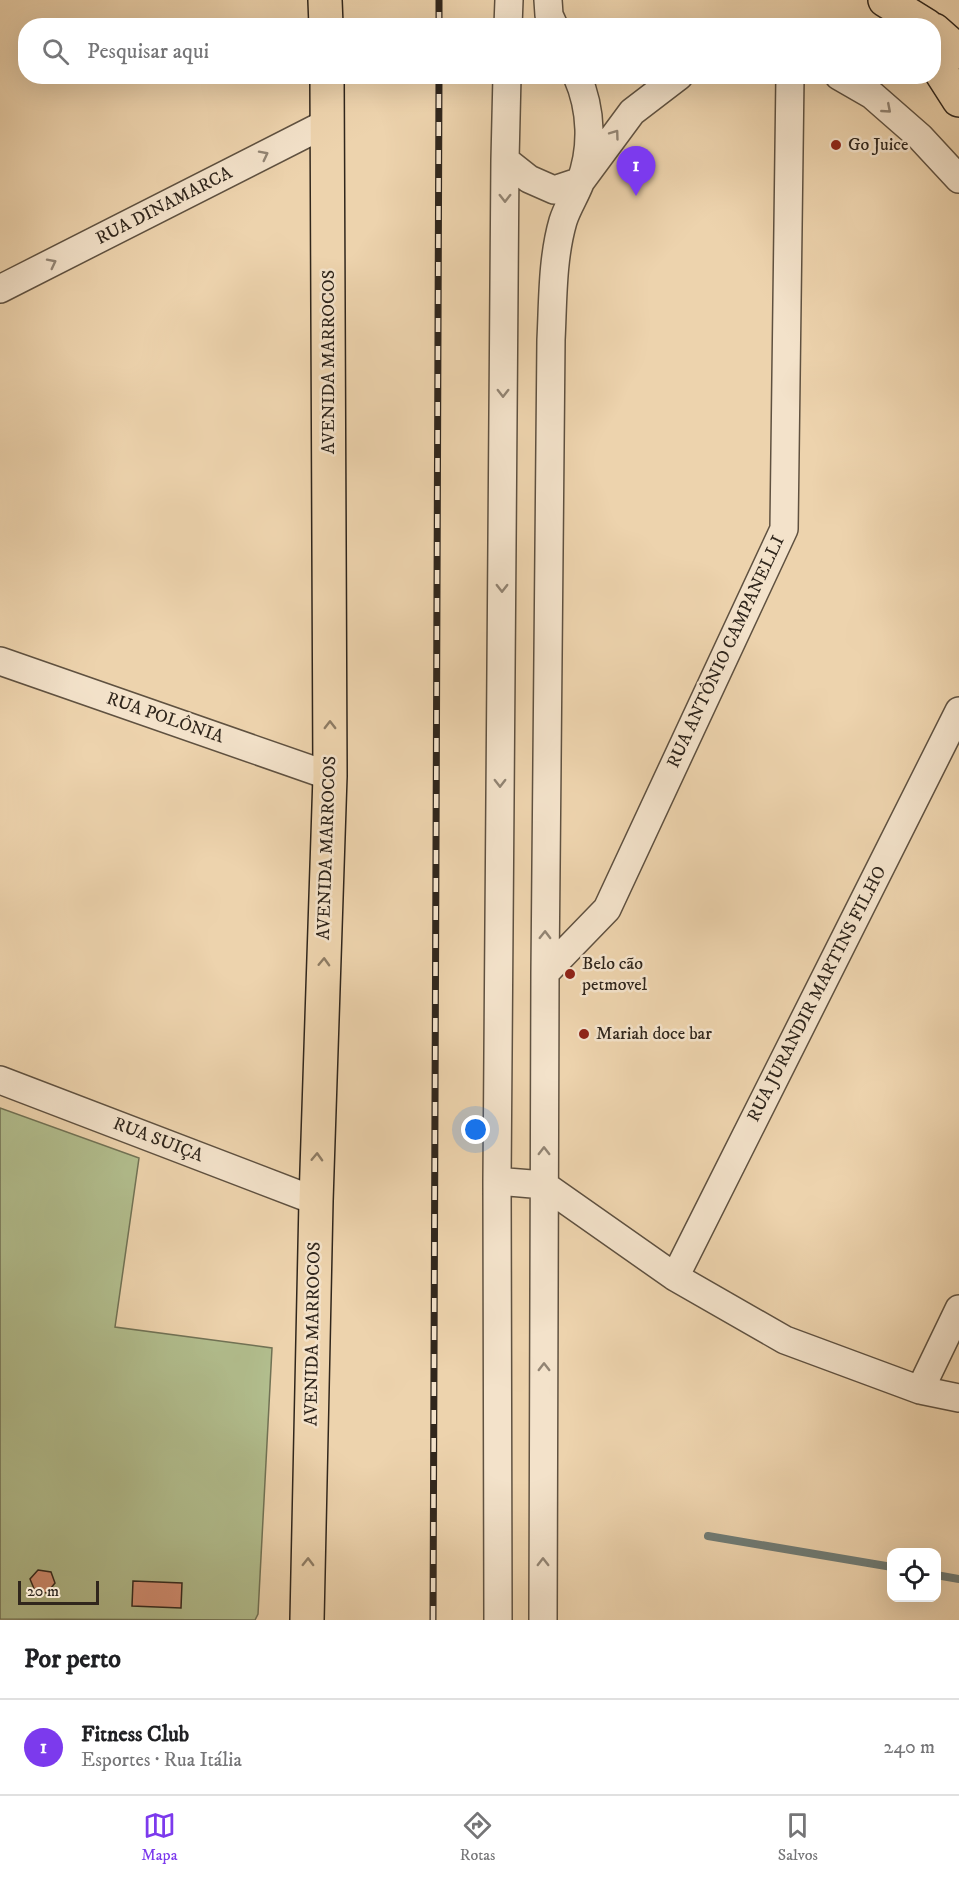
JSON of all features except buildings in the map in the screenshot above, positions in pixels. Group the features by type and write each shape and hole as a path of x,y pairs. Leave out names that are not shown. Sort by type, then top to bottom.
{"main road":[{"path":"326,0 326,18"},
{"path":"897,11 911,18"},
{"path":"941,37 959,52"},
{"path":"941,72 959,100"},
{"name":"AVENIDA MARROCOS","path":"307,1620 316,1201 330,776 327,84"}],"street":[{"path":"508,18 509,0"},
{"path":"548,0 550,18"},
{"path":"498,1620 497,1181 507,84"},
{"path":"543,1620 545,973 551,340 555,260 563,220 580,181 590,134 584,93 580,84"},
{"path":"505,160 529,179 554,189 580,181 632,112 669,84"},
{"name":"RUA ANTÔNIO CAMPANELLI","path":"545,973 607,909 784,529 790,84"},
{"path":"853,84 872,95 920,137 959,179"},
{"name":"RUA DINAMARCA","path":"0,289 329,122"},
{"name":"RUA POLÔNIA","path":"0,661 330,776"},
{"name":"RUA JURANDIR MARTINS FILHO","path":"675,1277 959,711"},
{"name":"RUA SUIÇA","path":"0,1080 277,1184 316,1201"},
{"path":"497,1181 544,1185 675,1277 785,1340 920,1390 959,1398"},
{"path":"920,1390 959,1309"}],"green space":[{"path":"0,1108 139,1158 115,1327 272,1348 258,1614 255,1620 0,1619"}],"waterway":[{"path":"708,1536 887,1566"},
{"path":"941,1576 959,1579"}],"railway":[{"path":"439,0 439,18"},
{"path":"433,1620 439,84"}],"place":[{"name":"Go Juice","path":"836,145"},
{"name":"Fitness Club","path":"636,196"},
{"name":"Belo cão petmovel","path":"570,974"},
{"name":"Mariah doce bar","path":"584,1034"}]}
